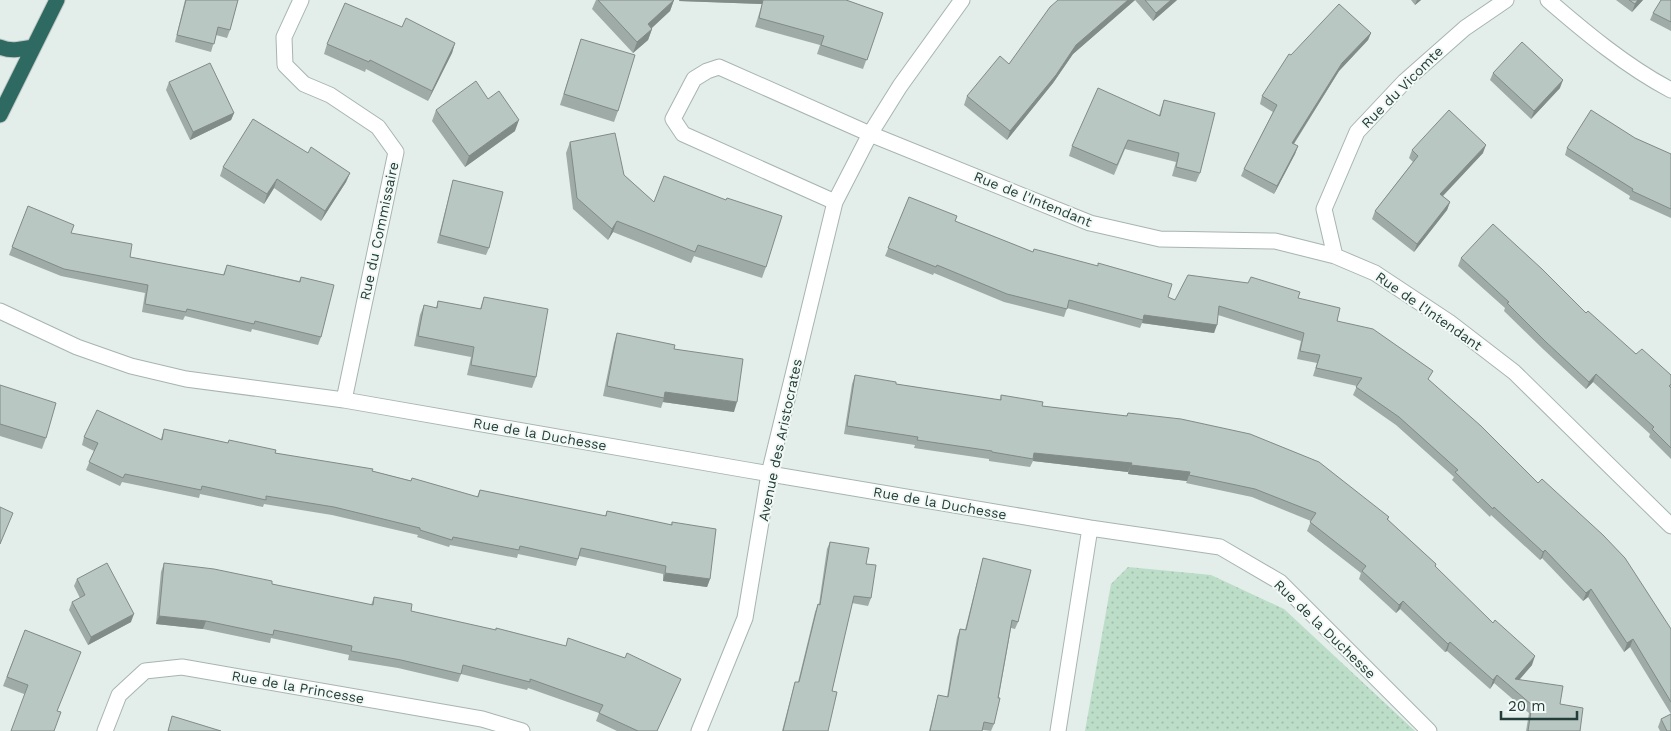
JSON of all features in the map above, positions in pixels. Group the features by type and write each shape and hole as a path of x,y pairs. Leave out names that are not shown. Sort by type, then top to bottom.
{"highway":[{"path":"0,115 57,0"},
{"path":"0,46 18,50 33,47"}],"street":[{"name":"Rue du Commissaire","path":"302,0 284,37 285,65 304,84 330,94 378,127 396,152 344,400"},
{"name":"Avenue des Aristocrates","path":"699,731 746,618 769,474 835,202 870,134 900,86 962,0"},
{"name":"Rue du Vicomte","path":"1335,256 1324,208 1357,132 1411,75 1465,28 1506,0"},
{"path":"1548,0 1649,79 1671,90"},
{"path":"835,202 682,134 674,119 694,79 707,71 719,67 870,134"},
{"name":"Rue de l'Intendant","path":"870,134 1090,223 1160,239 1275,241 1335,256 1375,273 1449,322 1514,372 1632,490 1671,526"},
{"name":"Rue de la Duchesse","path":"0,311 77,347 132,366 215,384 344,400 1090,528 1220,547 1280,582 1429,731"},
{"path":"1058,731 1090,528"},
{"name":"Rue de la Princesse","path":"105,731 119,695 144,671 182,667 482,719 522,731"}],"green space":[{"path":"1128,567 1211,575 1284,609 1415,731 1085,731 1111,584"}],"building":[{"path":"186,0 238,0 230,30 218,27 214,44 177,35"},
{"path":"598,0 674,0 648,24 652,29 637,42"},
{"path":"763,0 846,0 883,13 867,60 821,45 824,36 759,18"},
{"path":"1058,0 1128,0 1076,45 1056,75 1010,131 967,96 1000,56 1009,64 1050,7"},
{"path":"1145,0 1171,0 1156,13"},
{"path":"1629,0 1638,0 1635,4"},
{"path":"1661,0 1671,0 1671,22 1653,13"},
{"path":"345,3 402,27 406,18 455,43 432,91 370,60 369,62 327,44"},
{"path":"1339,4 1371,33 1342,63 1292,143 1298,146 1277,186 1244,169 1277,105 1262,96 1289,54 1291,55"},
{"path":"581,39 635,55 618,111 564,94"},
{"path":"1522,42 1563,80 1534,111 1493,73"},
{"path":"210,63 234,113 193,132 169,82"},
{"path":"476,81 488,99 499,91 519,120 469,156 436,110"},
{"path":"1098,88 1160,116 1164,100 1215,113 1200,173 1176,167 1179,153 1128,140 1117,165 1072,146"},
{"path":"1449,110 1486,145 1440,194 1450,202 1417,244 1375,211 1418,156 1412,150"},
{"path":"1591,110 1635,138 1671,154 1671,209 1632,191 1633,189 1567,148"},
{"path":"253,119 308,153 311,147 350,173 325,211 277,179 267,194 223,167"},
{"path":"615,133 624,175 654,202 664,176 726,200 727,198 782,216 766,267 698,245 695,252 617,221 612,229 577,198 570,142"},
{"path":"453,180 503,192 489,248 440,235"},
{"path":"909,197 957,216 955,221 1033,252 1034,249 1098,266 1098,263 1172,284 1168,297 1175,300 1188,275 1248,283 1251,277 1300,292 1298,298 1340,308 1337,321 1373,329 1433,371 1428,379 1481,426 1538,483 1542,479 1625,558 1671,629 1671,702 1633,639 1627,643 1591,589 1586,593 1545,550 1543,552 1494,507 1493,509 1455,472 1458,470 1399,417 1356,387 1362,378 1316,368 1320,355 1300,351 1304,333 1219,306 1217,325 1144,315 1143,320 1069,300 1067,309 1007,294 937,265 936,267 888,248"},
{"path":"28,206 74,225 71,233 132,244 130,257 224,275 227,265 300,282 301,277 334,285 321,337 255,321 254,324 187,309 186,312 145,304 148,285 64,269 12,247"},
{"path":"1493,224 1586,313 1588,311 1636,354 1642,349 1671,375 1671,384 1669,386 1671,388 1671,448 1652,429 1654,427 1596,374 1589,382 1507,303 1509,302 1461,258"},
{"path":"484,297 548,309 536,377 471,365 474,347 418,336 424,305 437,308 438,301 481,309"},
{"path":"617,333 675,345 674,349 743,359 737,402 665,392 664,398 607,386"},
{"path":"855,375 896,382 896,384 1001,400 1001,395 1043,402 1042,406 1127,416 1128,413 1181,419 1250,434 1319,462 1389,517 1387,519 1436,564 1435,566 1493,623 1495,620 1535,656 1515,679 1563,686 1560,704 1583,708 1580,731 1528,731 1532,705 1497,675 1493,680 1450,642 1448,644 1403,601 1399,605 1362,571 1366,566 1310,522 1316,513 1255,489 1189,475 1190,472 1131,465 1132,463 1034,453 1033,459 917,440 918,437 847,426"},
{"path":"0,385 56,403 46,438 0,424"},
{"path":"97,410 162,440 164,429 228,443 229,440 276,450 275,453 373,469 372,471 411,481 412,478 478,497 480,490 606,516 607,511 672,525 672,522 716,529 710,579 665,573 666,566 581,548 578,559 520,546 519,550 453,537 452,540 420,530 420,528 334,507 266,496 266,500 202,486 201,490 125,474 123,478 89,462 98,443 84,437"},
{"path":"0,507 13,513 0,544"},
{"path":"830,542 869,548 866,564 876,565 871,598 854,596 832,691 837,692 828,731 783,731 795,682 799,682 818,604 820,605"},
{"path":"983,558 1031,570 1018,622 1012,620 994,724 984,722 982,731 930,731 938,695 948,697 960,629 966,630"},
{"path":"107,563 134,614 91,637 72,602 85,595 77,579"},
{"path":"164,563 214,569 272,581 272,584 373,605 374,597 412,604 411,611 496,630 496,628 566,646 568,638 625,658 627,653 681,679 657,731 638,731 599,713 603,705 530,679 530,682 463,665 461,674 351,651 352,646 274,630 273,635 206,621 159,616"},
{"path":"25,630 81,652 57,711 61,712 54,731 11,731 28,685 7,677"},
{"path":"1671,714 1671,731 1667,731 1661,719"},
{"path":"172,716 221,731 168,731"}]}
